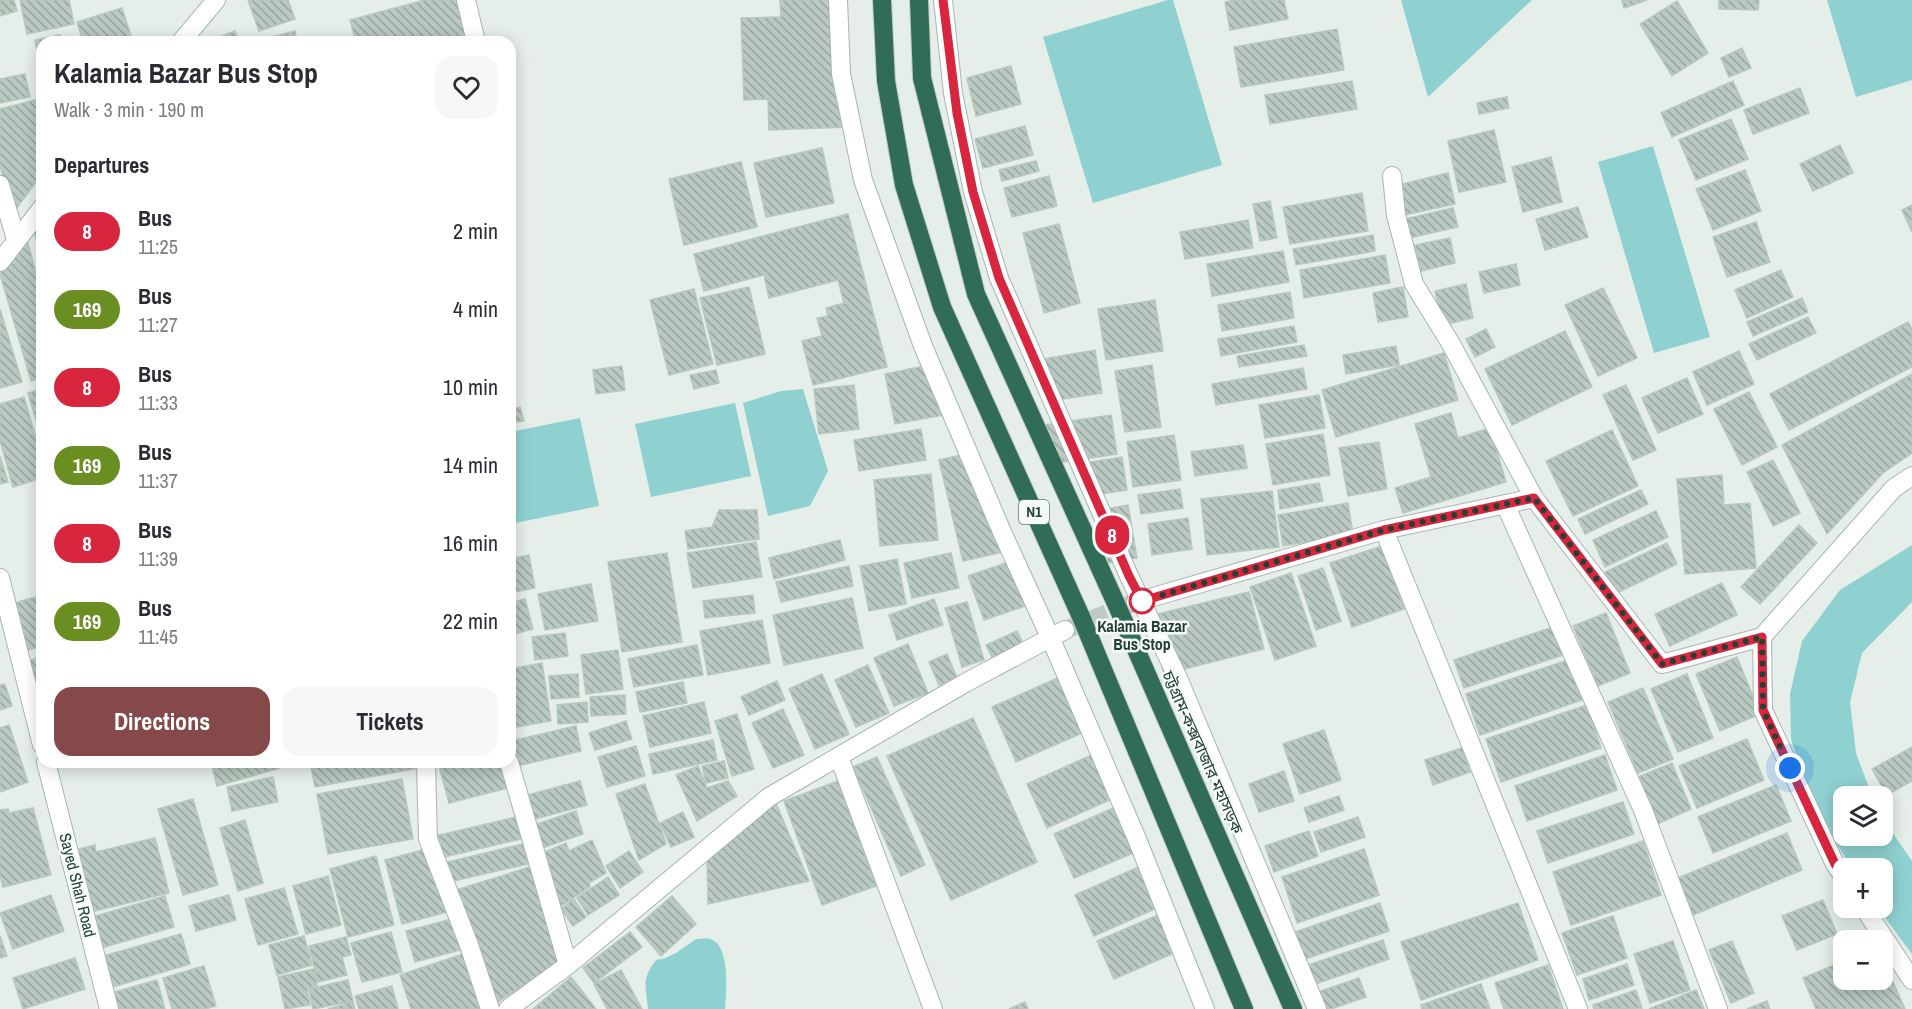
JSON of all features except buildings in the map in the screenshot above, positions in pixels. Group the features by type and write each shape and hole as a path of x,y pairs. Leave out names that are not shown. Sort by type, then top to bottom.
{"highway":[{"name":"N1","path":"882,0 886,81 904,185 942,307 1082,619 1244,1009"},
{"name":"চট্টগ্রাম-কক্সবাজার মহাসড়ক","path":"919,0 922,78 976,294 1119,608 1293,1009"}],"street":[{"path":"186,36 216,0"},
{"path":"466,0 475,36"},
{"path":"838,0 841,74 863,180 923,346 1002,532 1058,633 1205,1009"},
{"path":"943,0 957,115 973,192 999,278 1139,602 1179,678 1317,1009"},
{"path":"1392,176 1396,215 1414,284 1451,344 1534,498 1662,664 1762,637 1894,488 1912,476"},
{"path":"0,185 16,239"},
{"path":"0,262 36,215"},
{"path":"1139,602 1384,530 1534,498"},
{"path":"1505,504 1643,810 1718,1009"},
{"path":"1384,530 1578,1009"},
{"path":"0,578 36,721"},
{"path":"508,1009 568,965 770,797 1058,633"},
{"path":"1762,637 1763,710 1833,860"},
{"path":"838,757 933,1009"},
{"name":"Sayed Shah Road","path":"48,768 109,1009"},
{"path":"426,768 428,839 469,945 490,1009"},
{"path":"511,768 568,965"},
{"path":"1871,918 1912,980"}],"water":[{"path":"1173,0 1222,165 1093,203 1043,37"},
{"path":"1401,0 1532,0 1428,97"},
{"path":"1827,0 1912,0 1912,80 1856,97"},
{"path":"1653,146 1710,337 1654,353 1598,162"},
{"path":"803,389 828,471 810,506 768,516 743,403 781,391"},
{"path":"735,403 751,476 651,497 635,424"},
{"path":"580,418 599,506 516,523 516,431"},
{"path":"1912,545 1912,602 1862,653 1850,702 1856,753 1868,786 1833,786 1833,838 1804,779 1791,739 1790,694 1802,641 1840,590"},
{"path":"1893,833 1912,861 1912,954 1885,918 1893,918 1893,858 1846,858 1838,846 1893,846"},
{"path":"696,939 710,939 717,943 721,950 726,970 725,1009 648,1009 646,978 651,967 656,960 672,955"}],"tunnel":[{"path":"1065,630 1133,603"}],"bus line":[{"name":"8","path":"943,0 957,113 973,192 999,278 1142,601 1384,530 1534,498 1662,664 1762,637 1763,710 1833,860"}],"place":[{"name":"Kalamia Bazar Bus Stop","path":"1142,601"}],"route":[{"path":"1142,601 1384,530 1534,498 1662,664 1762,637 1763,710 1790,768"}]}
